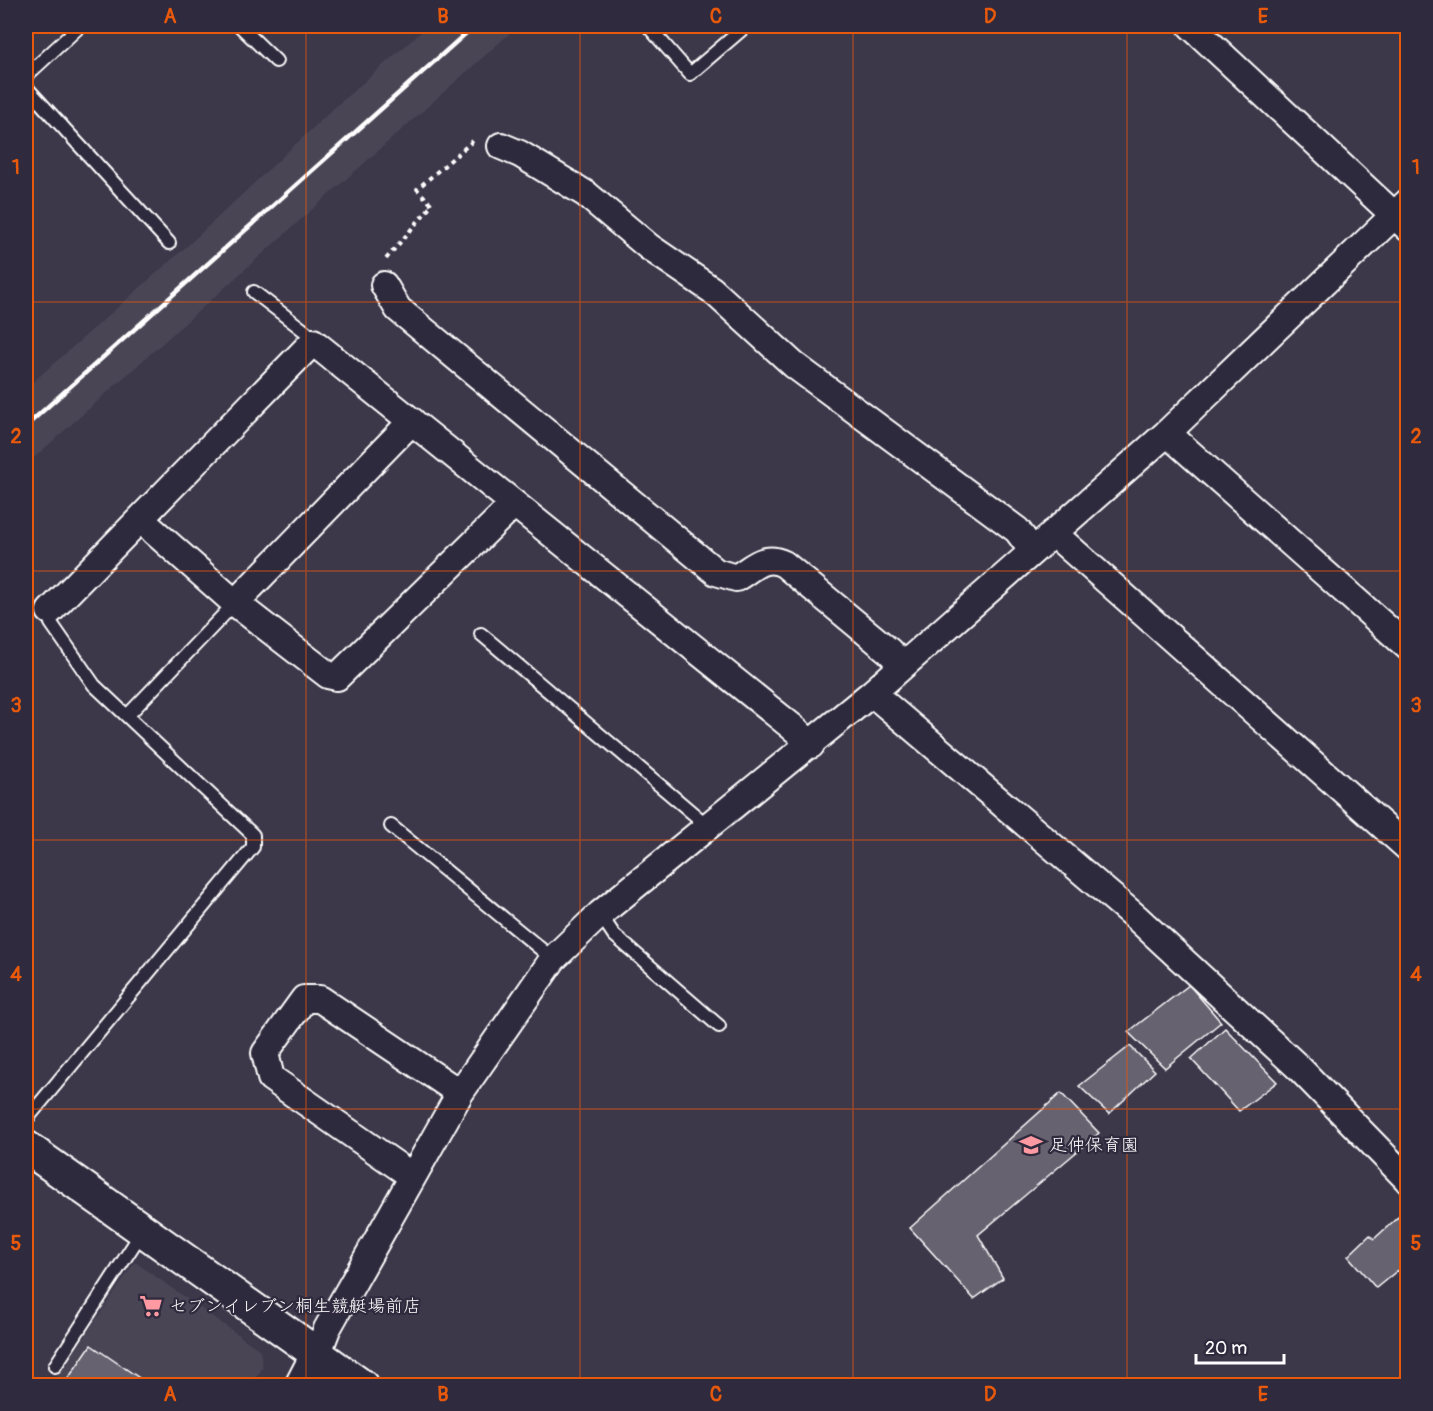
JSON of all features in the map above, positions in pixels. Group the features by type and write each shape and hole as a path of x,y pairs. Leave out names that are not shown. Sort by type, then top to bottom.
{"street":[{"path":"301,1386 327,1329 460,1093 553,959 600,914 811,745 872,693 1032,550 1167,434 1403,215 1191,26"},
{"path":"501,146 520,154 586,194 649,247 712,290 794,365 1017,530 1032,550"},
{"path":"384,285 398,309 716,572 736,578 758,562 776,560 784,564 889,651 902,665"},
{"path":"50,610 313,342 513,505 796,730 811,745"},
{"path":"235,603 412,421"},
{"path":"1167,434 1407,646"},
{"path":"140,519 235,603 328,675 337,677 513,505"},
{"path":"1053,532 1407,848"},
{"path":"872,693 1137,919 1299,1068 1407,1180"},
{"path":"412,1176 271,1078 266,1053 304,999 320,999 460,1093"},
{"path":"26,1147 142,1232 362,1386"}],"lane":[{"path":"26,76 80,26"},
{"path":"240,26 276,61"},
{"path":"648,26 690,74 746,26"},
{"path":"26,87 169,243"},
{"path":"255,292 306,332 313,342"},
{"path":"128,715 235,603"},
{"path":"26,1120 253,847 253,835 94,685 51,623 50,610"},
{"path":"481,634 709,827"},
{"path":"391,826 553,959"},
{"path":"600,914 614,935 719,1026"},
{"path":"55,1366 142,1232"}],"path":[{"path":"384,285 384,268 387,258 432,205 417,189 472,140 501,146"}],"shaded area":[{"path":"428,26 518,26 26,465 26,388 186,247 335,107"},
{"name":"セブンイレブン桐生競艇場前店","path":"135,1262 260,1350 263,1367 251,1385 51,1386"}],"building":[{"path":"1189,985 1221,1022 1165,1068 1128,1032"},
{"path":"1225,1028 1277,1082 1239,1111 1191,1059"},
{"path":"1130,1046 1155,1071 1109,1114 1079,1086"},
{"path":"1061,1093 1099,1133 978,1235 1003,1278 974,1299 910,1228"},
{"path":"1408,1208 1408,1274 1404,1277 1398,1270 1376,1288 1348,1256 1370,1235 1374,1239"},
{"path":"91,1345 151,1386 63,1386"}],"railway":[{"path":"26,426 474,26"}],"place":[{"name":"足仲保育園","path":"1031,1145"},
{"name":"セブンイレブン桐生競艇場前店","path":"151,1306"}]}
